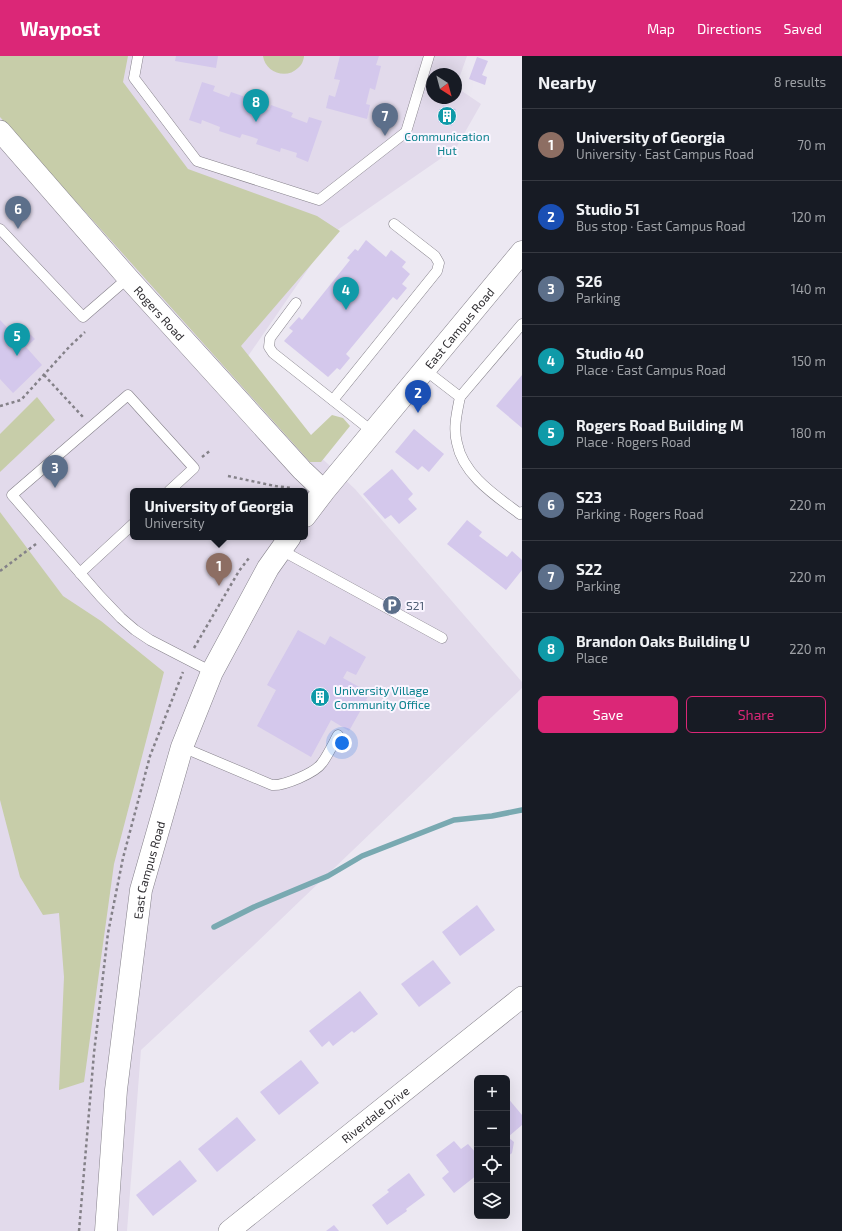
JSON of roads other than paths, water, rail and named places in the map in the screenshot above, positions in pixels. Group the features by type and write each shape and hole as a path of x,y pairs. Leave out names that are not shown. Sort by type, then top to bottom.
{"main road":[{"name":"East Campus Road","path":"308,512 522,252"},
{"name":"East Campus Road","path":"106,1231 116,1090 141,890 182,747 212,672 268,568 286,543"}],"street":[{"name":"Rogers Road","path":"0,131 128,278 302,470 324,491"},
{"name":"Riverdale Drive","path":"229,1231 522,997"}],"lane":[{"path":"138,56 134,78 198,161 319,200 406,132 429,56"},
{"path":"333,400 437,271 439,263 436,256 394,224"},
{"path":"0,229 83,317 128,278"},
{"path":"296,303 270,338 269,347 273,353 373,432"},
{"path":"522,324 460,397 455,421 456,444 463,460 473,476 520,514 522,512"},
{"path":"424,370 460,397"},
{"path":"172,488 194,468 128,395 12,495 105,602 135,630 162,647 212,672"},
{"path":"80,573 130,527"},
{"path":"286,543 442,638"},
{"path":"182,747 272,785 278,785 288,783 322,764 338,735"}],"waterway":[{"path":"214,927 254,907 328,876 362,856 454,820 492,816 522,810"}],"place":[{"name":"Communication Hut","path":"447,116"},
{"name":"Brandon Oaks Building U","path":"256,122"},
{"name":"S22","path":"385,136"},
{"name":"S23","path":"18,229"},
{"name":"Studio 40","path":"346,310"},
{"name":"Rogers Road Building M","path":"17,356"},
{"name":"Studio 51","path":"418,413"},
{"name":"S26","path":"55,488"},
{"name":"University of Georgia","path":"219,586"},
{"name":"S21","path":"392,605"},
{"name":"University Village Community Office","path":"320,697"}]}
